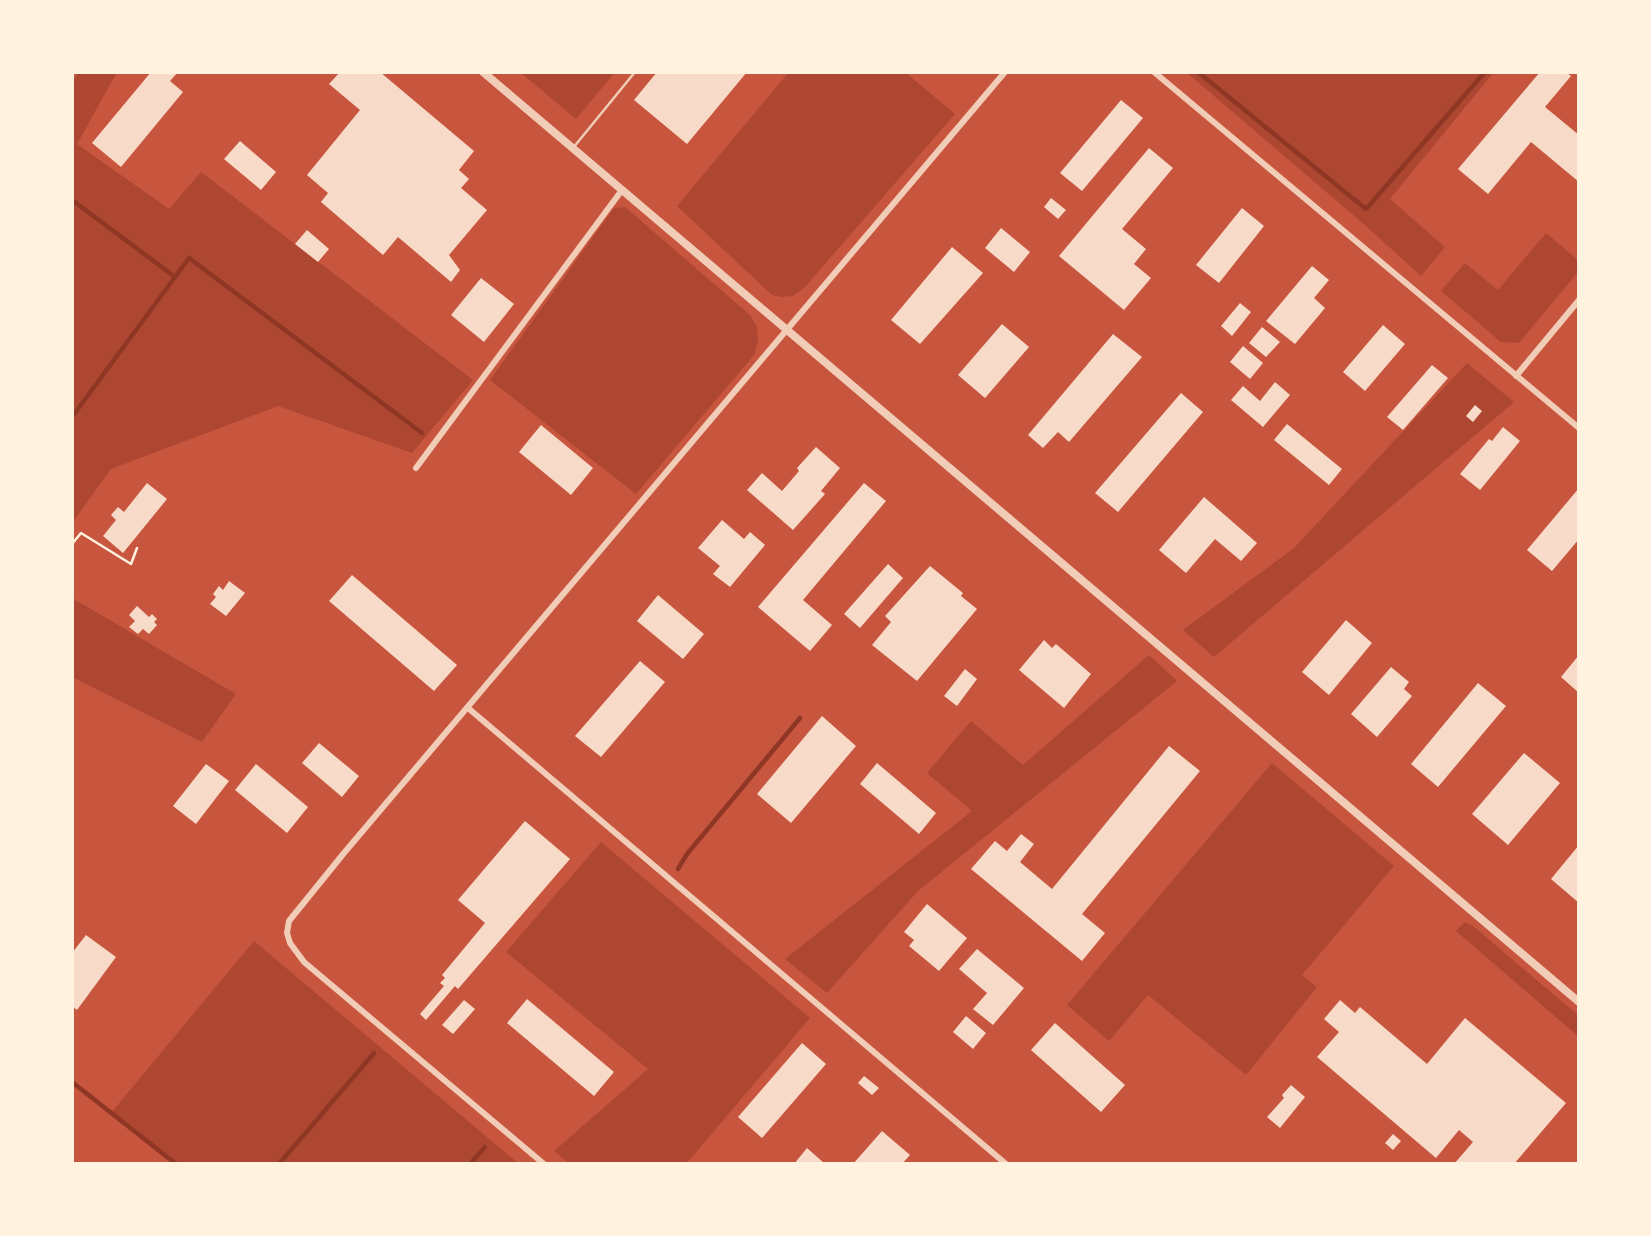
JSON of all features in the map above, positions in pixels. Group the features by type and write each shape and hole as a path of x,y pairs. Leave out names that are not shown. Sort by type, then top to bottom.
{"street":[{"path":"483,72 1579,1002"},
{"path":"544,1164 304,962 295,952 287,933 295,912 1005,72"},
{"path":"1154,72 1579,428"},
{"path":"416,468 622,190"},
{"path":"1516,376 1579,300"},
{"path":"468,708 1006,1164"}],"lane":[{"path":"572,148 635,72"}],"path":[{"path":"72,544 82,533 131,564 137,548"}],"shaded area":[{"path":"78,72 117,72 77,144 169,209 201,172 473,380 412,453 278,406 111,469 72,523 72,84"},
{"path":"520,72 615,72 576,119"},
{"path":"789,72 905,72 955,114 805,287 793,296 781,297 772,295 677,206"},
{"path":"1186,72 1494,72 1390,199 1445,247 1421,276"},
{"path":"625,207 750,315 757,327 758,340 754,355 636,494 490,380 614,208"},
{"path":"1546,233 1579,261 1579,271 1519,343 1501,342 1441,291 1465,263 1498,290"},
{"path":"1467,363 1514,402 1214,657 1183,630 1294,548"},
{"path":"72,598 236,694 202,742 72,677"},
{"path":"1149,655 1177,681 918,891 827,993 785,959 972,811 927,773 971,721 1023,765"},
{"path":"1272,763 1394,866 1302,975 1317,987 1246,1075 1148,995 1109,1041 1067,1005"},
{"path":"601,842 810,1018 686,1164 570,1164 554,1151 648,1069 506,952"},
{"path":"1465,922 1579,1016 1579,1037 1456,931"},
{"path":"254,941 519,1164 175,1164 111,1113"}],"building":[{"path":"151,72 178,72 170,81 183,92 121,167 92,143"},
{"path":"340,72 380,72 474,151 459,170 469,179 461,188 487,210 449,255 460,270 451,282 398,237 383,255 321,202 328,193 307,175 360,110 329,84"},
{"path":"657,72 747,72 687,144 634,100"},
{"path":"1540,72 1566,72 1571,76 1545,107 1579,135 1579,182 1531,142 1488,194 1458,169"},
{"path":"1121,100 1143,118 1082,191 1060,173"},
{"path":"240,141 276,172 261,190 224,159"},
{"path":"1149,148 1173,168 1122,229 1146,249 1134,264 1151,278 1124,310 1059,256"},
{"path":"1051,198 1066,210 1058,219 1044,207"},
{"path":"1242,208 1264,226 1219,283 1196,265"},
{"path":"1001,228 1030,252 1014,272 985,248"},
{"path":"307,230 329,249 318,262 295,244"},
{"path":"952,247 983,273 920,344 891,320"},
{"path":"1312,266 1329,280 1314,298 1325,308 1295,344 1266,321"},
{"path":"481,278 514,304 484,342 451,315"},
{"path":"1240,303 1251,312 1232,336 1221,326"},
{"path":"1002,324 1029,347 985,398 958,375"},
{"path":"1383,325 1405,344 1365,391 1343,372"},
{"path":"1262,327 1280,342 1266,357 1249,343"},
{"path":"1113,334 1142,357 1069,442 1058,432 1043,448 1028,435"},
{"path":"1243,346 1263,363 1250,379 1230,362"},
{"path":"1432,365 1448,378 1403,430 1387,417"},
{"path":"1275,382 1290,395 1263,427 1231,400 1243,386 1260,401"},
{"path":"1181,393 1203,412 1118,512 1095,493"},
{"path":"1475,405 1482,411 1473,422 1466,416"},
{"path":"1287,424 1342,469 1329,485 1274,440"},
{"path":"541,425 593,468 571,495 519,452"},
{"path":"1503,427 1520,441 1480,490 1460,474 1489,439 1492,441"},
{"path":"816,447 840,468 821,491 825,494 793,530 747,490 762,473 782,491 799,471 797,468"},
{"path":"147,483 167,499 123,553 103,536 116,520 111,515 118,507 124,512"},
{"path":"864,483 886,501 803,600 832,625 810,651 758,607"},
{"path":"1579,488 1579,539 1552,571 1527,550"},
{"path":"1204,497 1257,543 1241,561 1215,539 1186,573 1159,550"},
{"path":"722,520 744,539 750,532 765,545 730,587 713,574 720,566 698,548"},
{"path":"888,564 903,578 860,628 844,614"},
{"path":"930,566 963,593 961,596 977,609 917,681 872,645 891,622 885,616"},
{"path":"352,575 457,665 434,691 329,601"},
{"path":"229,581 245,593 226,616 210,604 216,597 213,594 219,586 223,590"},
{"path":"658,595 704,634 683,659 637,621"},
{"path":"137,606 149,617 152,614 157,619 154,622 157,625 149,634 143,629 138,634 129,627 135,621 129,615"},
{"path":"1346,620 1372,643 1329,695 1302,672"},
{"path":"1044,640 1052,648 1056,644 1091,674 1064,708 1019,670"},
{"path":"1579,655 1579,693 1561,677"},
{"path":"640,661 665,682 601,757 575,736"},
{"path":"1391,667 1409,682 1404,689 1412,696 1377,737 1351,714"},
{"path":"965,669 977,679 957,706 944,696"},
{"path":"1478,683 1506,706 1438,787 1411,764"},
{"path":"822,716 856,746 791,823 757,794"},
{"path":"319,743 359,776 342,797 302,763"},
{"path":"1169,746 1200,771 1082,914 1105,933 1082,961 971,869 995,841 1007,851 1021,834 1034,844 1020,862 1052,889"},
{"path":"1524,753 1560,783 1508,845 1472,814"},
{"path":"877,763 936,813 919,834 860,784"},
{"path":"206,764 229,781 196,824 173,806"},
{"path":"256,764 308,807 287,833 235,790"},
{"path":"525,821 570,859 458,989 455,986 426,1020 420,1014 444,986 440,983 445,978 442,975 485,923 458,900"},
{"path":"1579,845 1579,903 1551,879"},
{"path":"927,904 967,938 939,971 909,946 914,940 904,932"},
{"path":"86,935 116,957 77,1010 72,1006 72,953"},
{"path":"977,949 1024,988 993,1025 973,1009 987,993 959,969"},
{"path":"527,999 614,1072 594,1096 507,1023"},
{"path":"464,1000 475,1009 453,1034 442,1025"},
{"path":"1340,1000 1355,1013 1360,1007 1427,1064 1465,1018 1566,1103 1514,1164 1454,1164 1473,1142 1459,1130 1436,1158 1317,1057 1339,1032 1324,1019"},
{"path":"966,1016 986,1033 973,1049 953,1032"},
{"path":"1055,1023 1125,1085 1101,1112 1031,1050"},
{"path":"802,1043 826,1064 762,1138 738,1117"},
{"path":"864,1076 879,1088 872,1095 858,1083"},
{"path":"1291,1085 1305,1097 1280,1128 1267,1117 1284,1098 1282,1095"},
{"path":"882,1131 910,1155 902,1164 853,1164"},
{"path":"1393,1134 1401,1141 1393,1150 1385,1143"},
{"path":"807,1148 824,1163 794,1164"}],"waterway":[{"path":"1198,72 1366,209 1485,72"},
{"path":"72,200 175,277"},
{"path":"72,417 189,258 422,433"},
{"path":"678,869 687,854 800,718"},
{"path":"279,1164 374,1053"},
{"path":"72,1082 176,1164"},
{"path":"470,1164 485,1147"}]}
